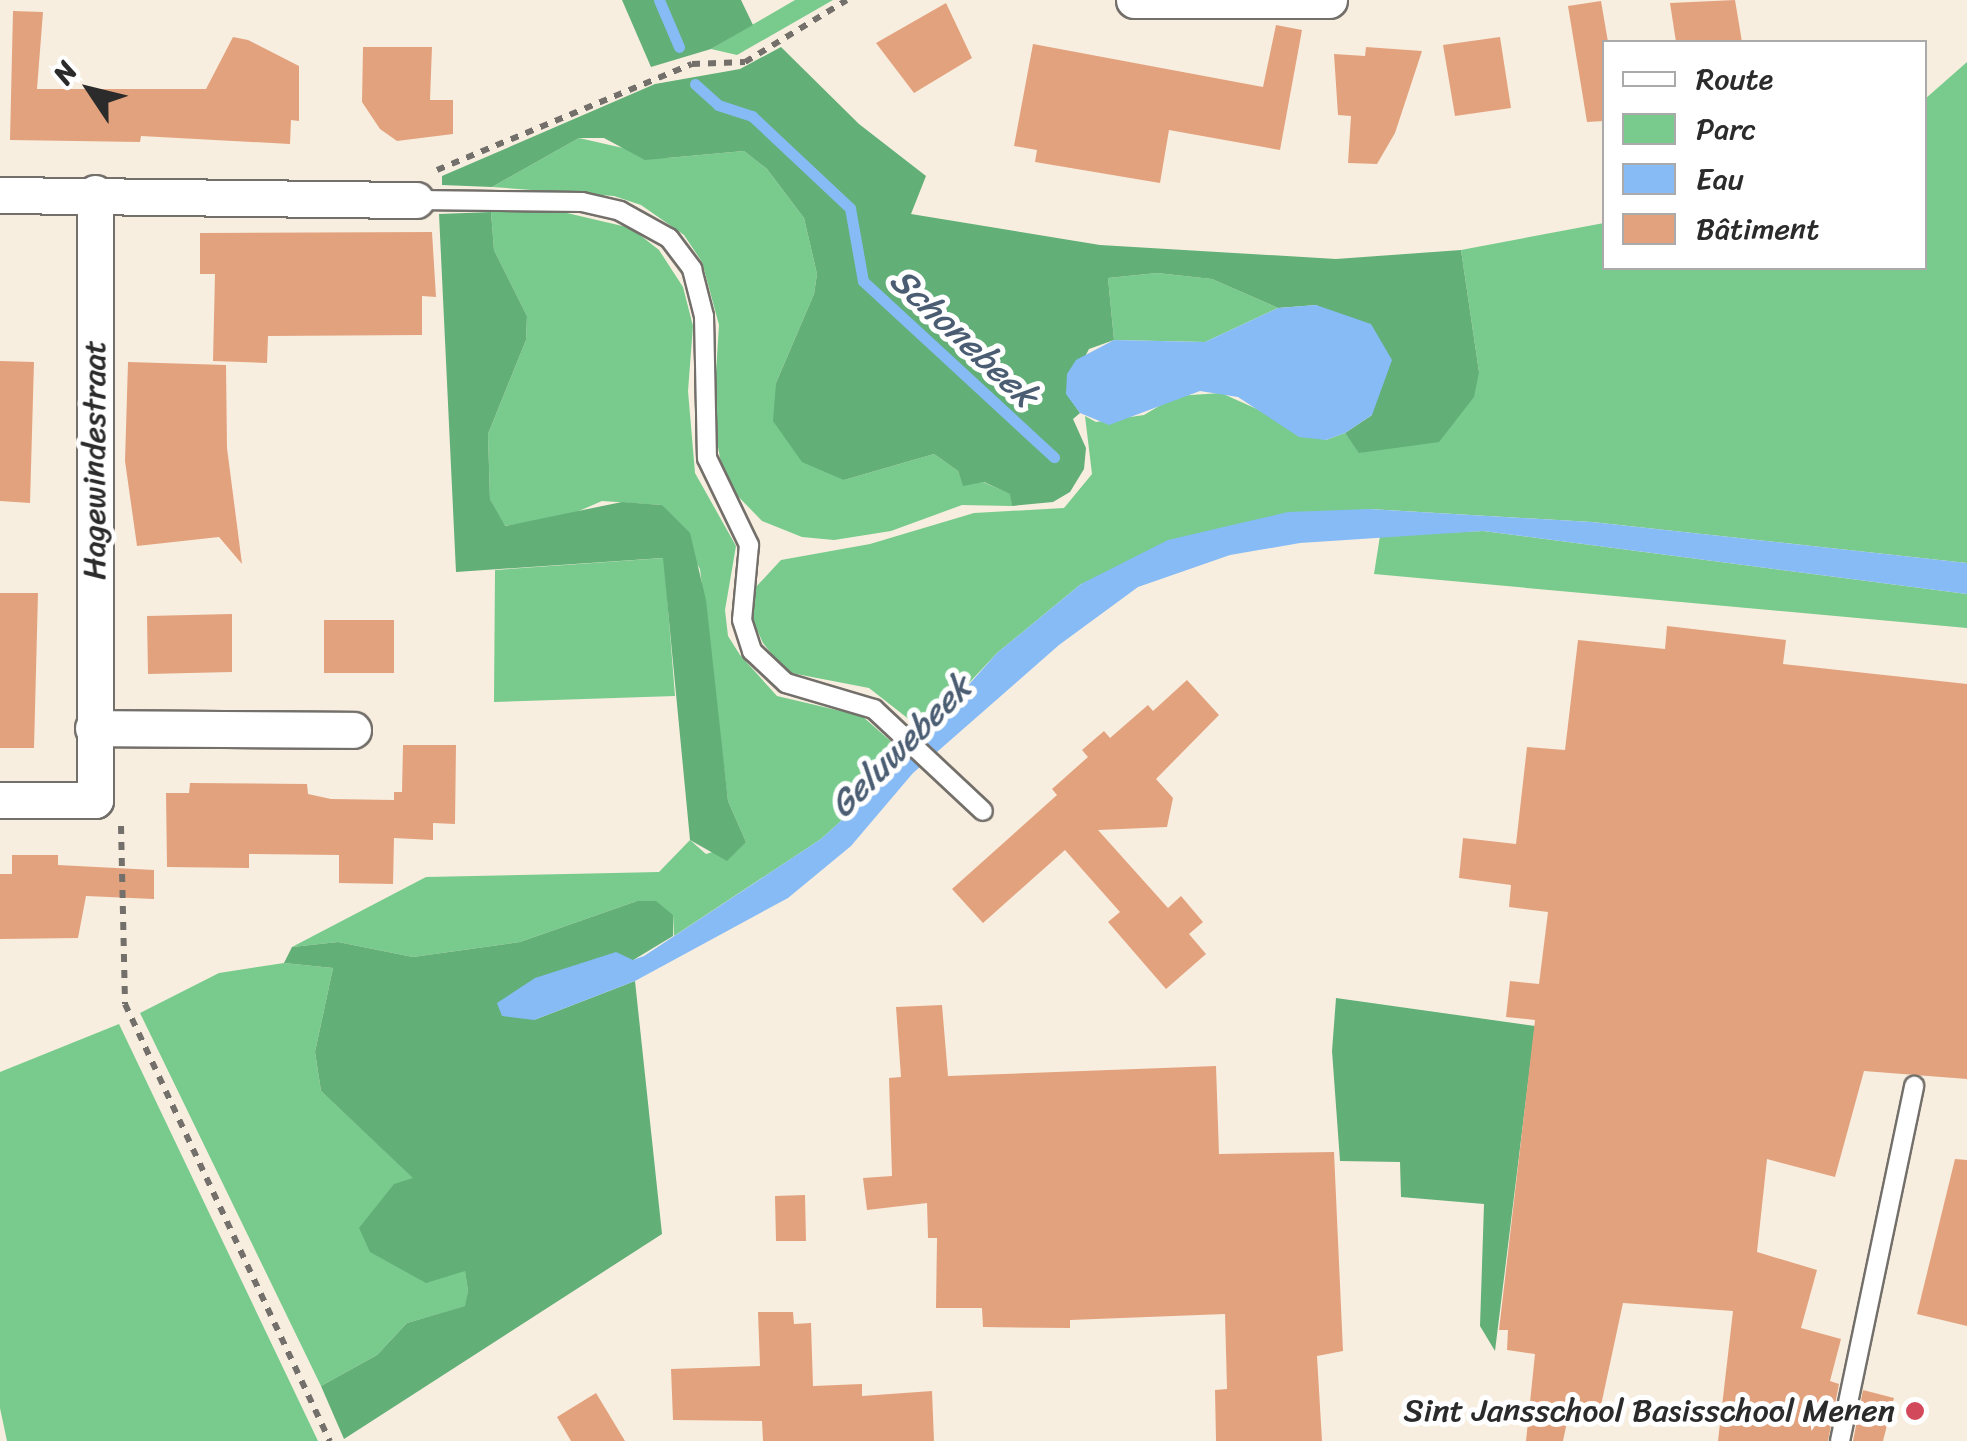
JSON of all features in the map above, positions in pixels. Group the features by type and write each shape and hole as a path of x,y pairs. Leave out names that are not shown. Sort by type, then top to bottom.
{"street":[{"path":"1134,0 1329,0"},
{"name":"Hagewindestraat","path":"94,800 95,193"},
{"path":"0,194 416,200"},
{"path":"93,728 353,730"},
{"path":"0,800 94,800"}],"lane":[{"path":"416,200 582,202 620,211 670,238 692,269 704,316 707,458 750,545 742,620 752,651 786,683 874,709 958,782 983,811"},
{"path":"1840,1441 1914,1086"}],"path":[{"path":"416,200 424,175 692,64 745,62 847,0"},
{"path":"94,800 122,827 125,1004 330,1441"}],"green space":[{"path":"622,0 741,0 753,25 711,49 651,67"},
{"path":"795,0 833,0 737,55 711,49"},
{"path":"781,47 859,124 926,176 911,214 1100,245 1336,259 1461,250 1479,372 1474,397 1439,442 1359,453 1345,433 1372,415 1317,305 1278,308 1212,279 1157,273 1108,278 1114,340 1089,349 1066,393 1080,413 1073,419 1086,448 1084,469 1070,492 1053,502 1012,506 1010,494 984,482 963,486 958,471 934,454 844,480 802,462 773,421 776,383 814,294 817,274 804,218 767,169 744,151 645,160 604,138 579,138 492,187 442,185 442,176 655,84 740,69"},
{"path":"1967,62 1967,563 1592,522 1369,509 1081,584 997,653 924,731 869,688 786,672 763,643 753,621 755,588 781,560 870,544 974,513 1064,508 1092,474 1085,416 1096,422 1144,415 1176,396 1221,393 1326,440 1345,433 1360,453 1479,372 1461,250 1602,223 1602,270 1927,270 1927,97"},
{"path":"579,138 667,158 744,151 767,169 804,218 817,274 814,294 776,383 844,480 934,454 958,471 963,485 983,482 1011,494 1012,506 962,505 891,531 834,540 802,537 762,521 728,486 720,458 713,419 719,325 702,262 684,235 641,205 614,196 492,187"},
{"path":"554,210 631,228 659,250 683,287 693,326 688,391 695,473 736,546 725,610 728,636 740,655 777,696 862,716 903,752 874,791 821,839 674,936 673,915 637,901 520,942 413,957 338,942 292,947 426,877 659,872 690,840 706,854 746,842 728,801 700,569 662,505 602,501 565,517 504,526 490,499 488,434 526,340 527,316 494,250 491,212"},
{"path":"491,212 494,250 527,316 526,340 488,434 490,499 505,526 622,502 662,505 690,533 706,600 728,801 746,842 727,861 690,840 663,558 456,572 439,214"},
{"path":"1157,273 1212,279 1278,308 1205,342 1114,340 1108,278"},
{"path":"1483,531 1967,594 1967,628 1374,574 1380,536"},
{"path":"664,558 675,696 494,702 495,570"},
{"path":"637,901 656,901 673,915 673,936 534,1020 635,981 662,1234 344,1439 321,1386 377,1355 407,1323 465,1306 468,1291 465,1271 426,1283 370,1252 359,1228 394,1184 413,1178 321,1091 315,1052 333,968 284,963 292,947 338,942 413,957 520,942"},
{"path":"284,963 333,968 315,1052 321,1091 414,1178 465,1270 468,1291 466,1306 407,1323 377,1355 321,1386 140,1013 219,973"},
{"path":"1336,998 1535,1026 1495,1351 1480,1326 1484,1204 1401,1197 1400,1162 1340,1161 1332,1051"},
{"path":"119,1024 318,1441 7,1441 0,1408 0,1072"}],"water":[{"path":"1316,305 1371,324 1392,360 1372,415 1326,440 1299,437 1238,397 1200,391 1109,425 1080,413 1066,394 1067,374 1076,360 1114,340 1205,342 1278,308"},
{"path":"1369,509 1592,522 1967,563 1967,594 1483,531 1300,543 1230,555 1138,587 1059,645 913,773 851,846 788,898 635,981 534,1020 502,1016 497,1003 535,978 616,952 633,960 644,956 821,839 874,791 997,653 1081,584 1168,540 1288,512"}],"building":[{"path":"1735,0 1742,40 1676,40 1670,3"},
{"path":"1601,1 1608,40 1602,40 1602,121 1587,122 1568,6"},
{"path":"946,3 972,58 914,93 876,43"},
{"path":"13,11 43,12 37,89 206,89 233,37 248,40 299,66 299,121 291,120 290,144 141,136 140,142 10,140"},
{"path":"1276,25 1302,30 1280,150 1169,130 1160,183 1035,162 1037,150 1014,146 1033,44 1263,87"},
{"path":"1500,37 1511,108 1455,116 1443,45"},
{"path":"363,47 432,47 430,100 453,100 453,134 397,141 380,129 362,102"},
{"path":"1366,47 1422,51 1395,133 1377,164 1348,163 1351,116 1338,115 1334,54 1365,56"},
{"path":"432,232 436,297 422,296 422,335 268,336 267,363 213,361 215,274 200,274 200,233"},
{"path":"0,361 34,362 30,503 0,501"},
{"path":"128,362 226,365 227,448 242,564 219,537 137,546 125,461"},
{"path":"0,593 38,593 34,748 0,748"},
{"path":"232,614 232,672 148,674 147,616"},
{"path":"324,620 394,620 394,673 324,673"},
{"path":"1667,626 1786,640 1783,664 1967,684 1967,1079 1864,1071 1835,1177 1767,1159 1757,1252 1817,1270 1801,1328 1841,1339 1830,1381 1839,1384 1828,1441 1718,1441 1733,1311 1623,1303 1600,1410 1571,1403 1563,1441 1526,1441 1535,1354 1507,1350 1508,1330 1499,1330 1535,1020 1506,1017 1510,981 1539,984 1548,912 1509,907 1511,885 1459,878 1463,838 1516,844 1527,747 1565,750 1578,640 1665,649"},
{"path":"1187,680 1219,715 1156,779 1173,798 1167,827 1098,830 1168,908 1181,896 1203,922 1189,934 1206,954 1166,989 1108,922 1120,912 1065,850 983,923 952,889 1057,795 1052,789 1088,757 1082,750 1104,731 1110,738 1148,705 1153,711"},
{"path":"403,745 456,745 455,824 433,823 433,840 394,838 393,884 339,883 339,855 249,854 249,868 167,867 166,793 189,793 190,783 307,784 308,794 331,799 394,800 394,792 402,792"},
{"path":"12,855 58,855 58,865 154,870 154,899 86,896 78,938 0,939 0,874 12,874"},
{"path":"942,1005 948,1076 1216,1066 1219,1154 1334,1152 1343,1351 1317,1356 1322,1441 1216,1441 1215,1390 1227,1389 1225,1314 1070,1320 1070,1328 983,1327 982,1308 936,1308 937,1238 928,1238 927,1203 867,1210 863,1178 892,1176 889,1078 901,1077 896,1007"},
{"path":"1955,1159 1967,1160 1967,1326 1917,1314"},
{"path":"805,1195 806,1241 776,1241 775,1196"},
{"path":"758,1312 793,1312 794,1324 811,1323 813,1386 862,1384 862,1396 932,1391 934,1441 763,1441 762,1421 673,1420 671,1369 760,1366"},
{"path":"1863,1390 1894,1398 1883,1441 1853,1441"},
{"path":"596,1393 625,1441 571,1441 557,1417"}],"waterway":[{"name":"Schonebeek","path":"659,0 679,47"},
{"name":"Schonebeek","path":"695,84 718,105 752,116 850,208 863,281 1054,457"}],"place":[{"name":"Sint Jansschool Basisschool Menen","path":"1915,1411"}],"water label":[{"name":"Geluwebeek","path":"900,746"}]}
